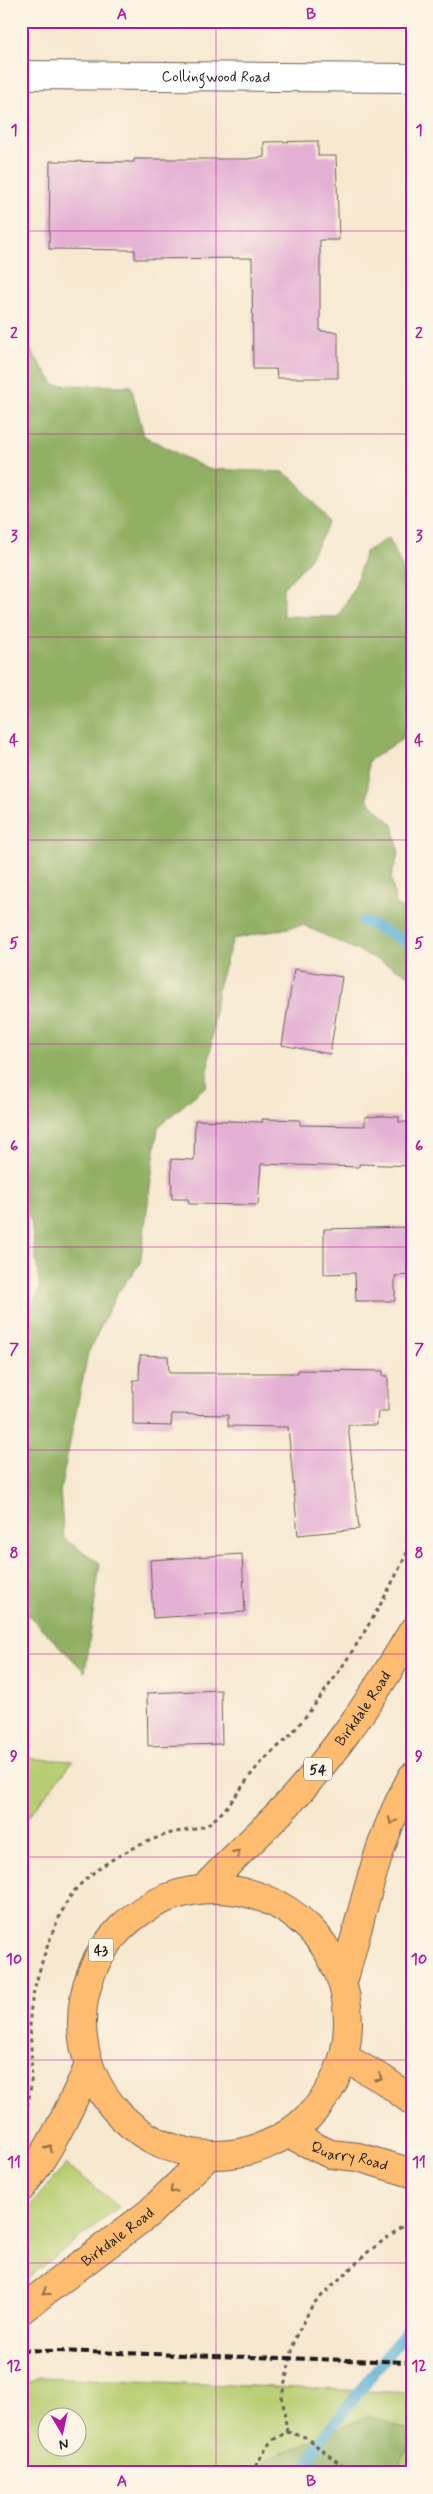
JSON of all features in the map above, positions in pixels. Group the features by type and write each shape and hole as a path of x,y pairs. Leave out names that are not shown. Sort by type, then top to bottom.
{"main road":[{"name":"Birkdale Road","path":"204,1889 235,1854 285,1808 324,1761 380,1685 412,1632"},
{"path":"343,1982 371,1876 402,1794 412,1777"},
{"name":"43","path":"88,2068 80,2028 85,1987 101,1950 128,1919 164,1898 204,1889 249,1892 290,1911 322,1942 343,1982 350,2020 345,2058"},
{"path":"88,2068 106,2102 134,2130 169,2148 208,2156 250,2152 289,2134 313,2114 332,2088 345,2058 384,2080 412,2101"},
{"path":"21,2188 40,2165 66,2118 88,2068"},
{"name":"Quarry Road","path":"289,2134 330,2154 358,2158 412,2173"},
{"name":"Birkdale Road","path":"21,2310 149,2213 208,2156"}],"street":[{"name":"Collingwood Road","path":"21,75 412,78"}],"path":[{"path":"21,2121 29,2092 30,2014 36,1979 58,1922 74,1891 94,1873 138,1846 170,1834 206,1825 217,1817 262,1762 291,1733 326,1687 381,1605 412,1542"},
{"path":"287,2432 282,2396 295,2338 313,2304 368,2252 412,2219"},
{"path":"251,2473 271,2441 287,2432 305,2437 352,2473"}],"green space":[{"path":"21,337 55,385 131,386 144,436 207,469 283,472 297,482 330,522 307,563 283,588 283,616 338,617 355,586 365,552 389,538 411,588 412,733 368,761 368,800 393,825 399,853 391,877 396,905 412,913 412,976 303,925 233,939 218,987 206,1086 158,1127 140,1264 117,1293 88,1353 60,1491 64,1539 100,1563 85,1672 29,1616 21,1614 21,1363 24,1361 22,1326 40,1289 31,1221 21,1206"},
{"path":"21,1758 73,1761 21,1826"},
{"path":"66,2164 119,2207 21,2283 21,2217"},
{"path":"40,2377 412,2393 412,2473 21,2473 21,2388"},
{"path":"368,2416 412,2431 412,2440 393,2473 254,2473 269,2459"}],"building":[{"path":"318,141 318,156 336,156 339,240 320,240 320,331 338,332 338,378 277,378 276,369 253,369 252,258 135,259 135,250 49,249 50,161 134,162 134,159 247,159 264,157 264,142"},
{"path":"294,969 342,977 330,1054 282,1045"},
{"path":"365,1117 399,1117 399,1122 412,1122 412,1166 359,1164 359,1167 261,1164 258,1205 189,1204 188,1199 172,1199 171,1159 194,1160 195,1120 263,1122 262,1119 300,1120 300,1125 365,1126"},
{"path":"410,1227 411,1275 395,1276 395,1301 356,1301 355,1273 324,1274 324,1229"},
{"path":"140,1355 168,1356 169,1373 298,1373 298,1370 383,1371 383,1376 388,1376 388,1411 378,1411 377,1425 348,1425 359,1529 298,1535 288,1427 228,1426 228,1415 172,1414 171,1426 133,1425 133,1380 139,1380"},
{"path":"242,1554 245,1612 153,1618 150,1560"},
{"path":"221,1690 222,1744 148,1746 147,1693"}],"waterway":[{"path":"363,921 412,944"},
{"path":"303,2473 319,2443 412,2324"}],"railway":[{"path":"21,2350 412,2362"}]}
